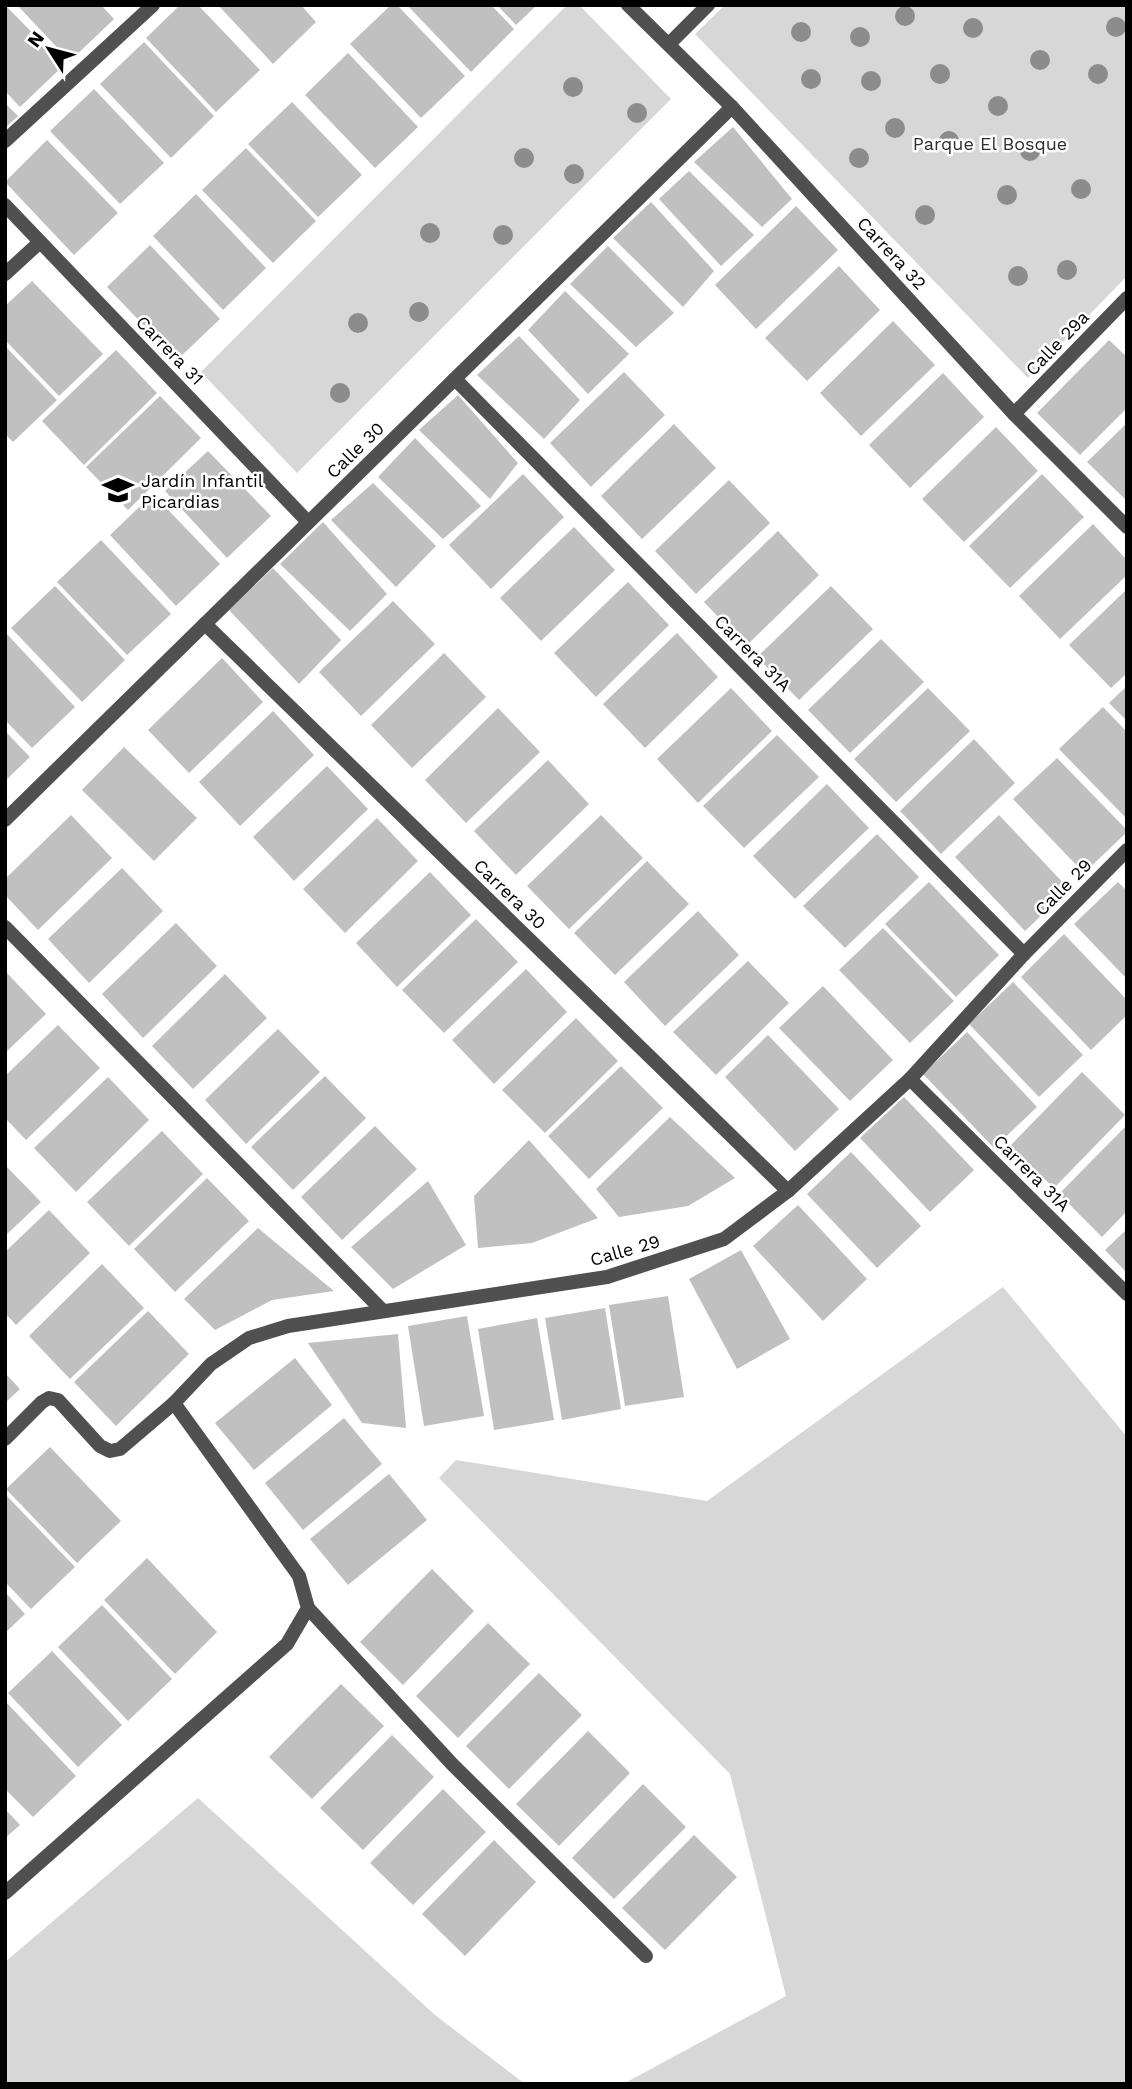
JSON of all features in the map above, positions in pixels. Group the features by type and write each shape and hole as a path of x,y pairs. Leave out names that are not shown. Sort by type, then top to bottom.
{"street":[{"path":"5,141 152,5"},
{"name":"Carrera 32","path":"628,5 732,107 1014,414 1127,527"},
{"path":"669,44 708,5"},
{"name":"Calle 30","path":"5,820 732,107"},
{"name":"Carrera 31","path":"5,205 308,522"},
{"path":"5,274 40,242"},
{"name":"Calle 29a","path":"1014,414 1127,298"},
{"name":"Carrera 31A","path":"455,379 1024,954"},
{"name":"Carrera 30","path":"205,624 788,1191"},
{"name":"Calle 29","path":"5,1439 49,1398 58,1400 100,1446 110,1451 120,1449 174,1403 211,1364 249,1338 288,1326 607,1277 724,1240 788,1191 910,1079 1024,954 1127,850"},
{"path":"5,927 382,1310"},
{"name":"Carrera 31A","path":"910,1079 1127,1294"},
{"path":"174,1403 299,1576 308,1608 452,1764 646,1956"},
{"path":"5,1893 287,1644 308,1608"}],"green space":[{"path":"567,5 579,5 671,99 297,473 201,372"},
{"name":"Parque El Bosque","path":"725,5 1127,5 1127,276 1028,378 695,34"},
{"path":"1003,1287 1127,1437 1127,2084 623,2084 786,1996 730,1774 439,1478 456,1460 707,1501"},
{"path":"198,1798 435,2015 525,2084 5,2084 5,1962"}],"building":[{"path":"5,5 64,65 20,107 5,91"},
{"path":"17,5 101,5 114,19 70,61"},
{"path":"180,5 198,5 260,70 216,112 146,38"},
{"path":"218,5 301,5 316,22 273,64"},
{"path":"391,5 397,5 465,76 421,118 350,44"},
{"path":"407,5 491,5 514,29 471,72"},
{"path":"497,5 537,5 516,25"},
{"path":"144,42 214,116 171,158 100,84"},
{"path":"348,53 418,127 375,168 305,95"},
{"path":"94,89 164,163 120,204 50,131"},
{"path":"292,102 362,175 318,217 248,144"},
{"path":"5,103 18,116 5,128"},
{"path":"733,127 792,199 762,227 694,162"},
{"path":"47,140 118,213 74,255 5,182"},
{"path":"246,148 316,221 273,263 202,190"},
{"path":"689,171 754,235 721,266 659,199"},
{"path":"196,194 266,268 223,310 153,236"},
{"path":"651,202 714,271 683,307 613,238"},
{"path":"796,206 838,250 756,329 715,285"},
{"path":"150,245 220,319 177,360 107,287"},
{"path":"608,246 674,313 636,347 570,284"},
{"path":"839,266 880,310 807,381 765,338"},
{"path":"32,281 103,354 59,396 5,340 5,306"},
{"path":"565,291 629,354 588,394 528,330"},
{"path":"893,321 935,365 861,436 820,393"},
{"path":"519,336 580,400 544,439 477,375"},
{"path":"1109,340 1127,357 1127,408 1080,455 1037,413"},
{"path":"5,346 57,400 13,442 5,434"},
{"path":"116,350 157,393 84,465 42,421"},
{"path":"624,372 665,415 591,487 550,443"},
{"path":"943,373 984,417 910,488 869,445"},
{"path":"458,395 518,463 490,499 419,430"},
{"path":"160,396 201,438 128,510 86,467"},
{"path":"1127,423 1127,501 1087,462"},
{"path":"674,424 716,468 642,539 601,496"},
{"path":"996,427 1038,471 964,542 922,499"},
{"path":"415,438 481,506 443,539 378,477"},
{"path":"208,451 271,516 227,558 165,491"},
{"path":"523,474 564,517 491,589 449,545"},
{"path":"1042,474 1084,517 1010,588 969,546"},
{"path":"729,480 770,523 696,594 655,551"},
{"path":"373,483 436,546 396,587 331,520"},
{"path":"153,494 220,564 176,606 110,535"},
{"path":"323,522 387,594 350,631 280,564"},
{"path":"1093,524 1127,560 1127,575 1060,639 1019,596"},
{"path":"574,527 615,570 541,641 500,598"},
{"path":"778,531 819,575 746,646 704,602"},
{"path":"101,540 171,614 127,655 57,582"},
{"path":"273,568 341,640 299,684 229,610"},
{"path":"628,582 669,625 596,697 554,653"},
{"path":"55,586 125,660 82,702 11,628"},
{"path":"831,586 873,629 799,700 757,657"},
{"path":"1127,589 1127,673 1111,688 1069,645"},
{"path":"393,601 435,644 361,716 319,672"},
{"path":"5,632 75,707 32,748 5,720"},
{"path":"677,633 718,677 645,748 603,704"},
{"path":"881,639 924,682 850,753 808,710"},
{"path":"444,653 486,697 412,768 371,725"},
{"path":"222,658 263,702 189,773 148,730"},
{"path":"1127,686 1127,721 1109,703"},
{"path":"731,688 772,731 698,803 657,759"},
{"path":"928,688 970,731 896,802 854,759"},
{"path":"1103,707 1127,732 1127,819 1059,749"},
{"path":"498,708 540,752 466,823 425,780"},
{"path":"273,711 314,755 240,826 199,782"},
{"path":"5,731 30,757 5,781"},
{"path":"777,735 819,777 744,848 703,806"},
{"path":"974,739 1015,783 941,854 900,811"},
{"path":"124,747 197,818 154,861 82,790"},
{"path":"1057,758 1127,830 1084,873 1013,799"},
{"path":"548,760 589,804 516,875 474,831"},
{"path":"327,766 368,809 294,881 253,837"},
{"path":"827,784 869,828 795,899 753,856"},
{"path":"71,815 112,858 38,930 5,895 5,879"},
{"path":"601,815 643,858 569,929 527,886"},
{"path":"999,815 1069,889 1025,931 955,857"},
{"path":"377,818 418,861 345,933 303,889"},
{"path":"877,834 919,877 845,948 803,906"},
{"path":"647,861 689,904 615,975 574,933"},
{"path":"122,868 163,911 89,983 48,939"},
{"path":"430,872 471,915 397,987 356,943"},
{"path":"929,882 999,955 956,997 885,924"},
{"path":"1118,882 1127,891 1127,979 1074,924"},
{"path":"698,911 739,955 665,1026 624,982"},
{"path":"476,919 518,962 444,1033 402,990"},
{"path":"176,923 217,966 143,1038 102,994"},
{"path":"883,928 954,1001 910,1043 839,970"},
{"path":"1064,934 1127,1000 1127,1015 1091,1050 1021,977"},
{"path":"748,961 789,1003 716,1075 673,1032"},
{"path":"526,969 567,1012 494,1084 452,1040"},
{"path":"5,971 46,1014 5,1053"},
{"path":"225,974 267,1018 193,1089 152,1046"},
{"path":"1013,982 1083,1055 1039,1097 969,1024"},
{"path":"823,986 893,1060 850,1101 779,1028"},
{"path":"576,1018 618,1061 545,1133 502,1090"},
{"path":"58,1025 100,1068 26,1140 5,1118 5,1076"},
{"path":"278,1029 320,1072 246,1144 205,1100"},
{"path":"967,1032 1037,1107 994,1148 923,1074"},
{"path":"768,1035 839,1109 795,1151 725,1077"},
{"path":"621,1066 663,1108 589,1179 548,1136"},
{"path":"1082,1072 1125,1115 1054,1188 1010,1146"},
{"path":"325,1076 366,1118 293,1190 251,1147"},
{"path":"108,1077 149,1120 76,1192 34,1148"},
{"path":"904,1097 974,1170 930,1212 860,1138"},
{"path":"670,1117 735,1178 688,1206 619,1217 596,1189"},
{"path":"1127,1125 1127,1211 1102,1237 1059,1194"},
{"path":"375,1126 417,1169 342,1240 301,1197"},
{"path":"162,1131 203,1174 129,1246 87,1202"},
{"path":"529,1140 598,1218 532,1243 478,1248 474,1196"},
{"path":"851,1152 921,1226 877,1268 807,1194"},
{"path":"5,1165 41,1202 5,1236"},
{"path":"207,1178 249,1221 175,1292 134,1249"},
{"path":"428,1181 466,1245 393,1289 351,1247"},
{"path":"798,1205 867,1279 823,1321 753,1246"},
{"path":"49,1210 90,1253 16,1325 5,1313 5,1252"},
{"path":"258,1228 334,1291 272,1300 215,1330 184,1299"},
{"path":"1127,1229 1127,1273 1105,1250"},
{"path":"741,1250 790,1339 737,1369 689,1279"},
{"path":"102,1264 144,1308 70,1379 29,1336"},
{"path":"668,1296 684,1397 625,1406 609,1305"},
{"path":"605,1308 621,1409 562,1420 545,1318"},
{"path":"148,1311 189,1354 116,1426 74,1382"},
{"path":"467,1316 484,1416 424,1426 408,1326"},
{"path":"537,1318 554,1420 494,1430 478,1329"},
{"path":"398,1334 406,1428 362,1423 308,1343"},
{"path":"295,1358 332,1405 254,1470 215,1423"},
{"path":"5,1373 20,1389 5,1403"},
{"path":"344,1418 382,1464 303,1530 265,1483"},
{"path":"50,1447 121,1521 77,1563 6,1489"},
{"path":"389,1474 427,1520 348,1585 310,1539"},
{"path":"5,1494 75,1567 31,1609 5,1582"},
{"path":"147,1558 217,1632 175,1674 104,1600"},
{"path":"432,1569 474,1611 403,1685 360,1642"},
{"path":"5,1592 25,1614 5,1633"},
{"path":"102,1605 172,1679 128,1721 58,1647"},
{"path":"488,1623 530,1664 458,1738 416,1696"},
{"path":"52,1651 122,1725 78,1767 8,1693"},
{"path":"539,1673 582,1715 509,1789 466,1746"},
{"path":"341,1684 384,1726 312,1799 269,1757"},
{"path":"5,1701 76,1776 33,1817 5,1789"},
{"path":"588,1731 630,1773 559,1846 516,1804"},
{"path":"392,1735 434,1777 363,1850 320,1808"},
{"path":"643,1784 686,1827 614,1899 572,1858"},
{"path":"443,1789 486,1832 413,1905 370,1863"},
{"path":"5,1809 20,1825 5,1838"},
{"path":"694,1835 737,1877 665,1950 622,1908"},
{"path":"494,1840 536,1882 465,1956 422,1914"}],"place":[{"name":"Jardín Infantil Picardias","path":"118,490"}]}
